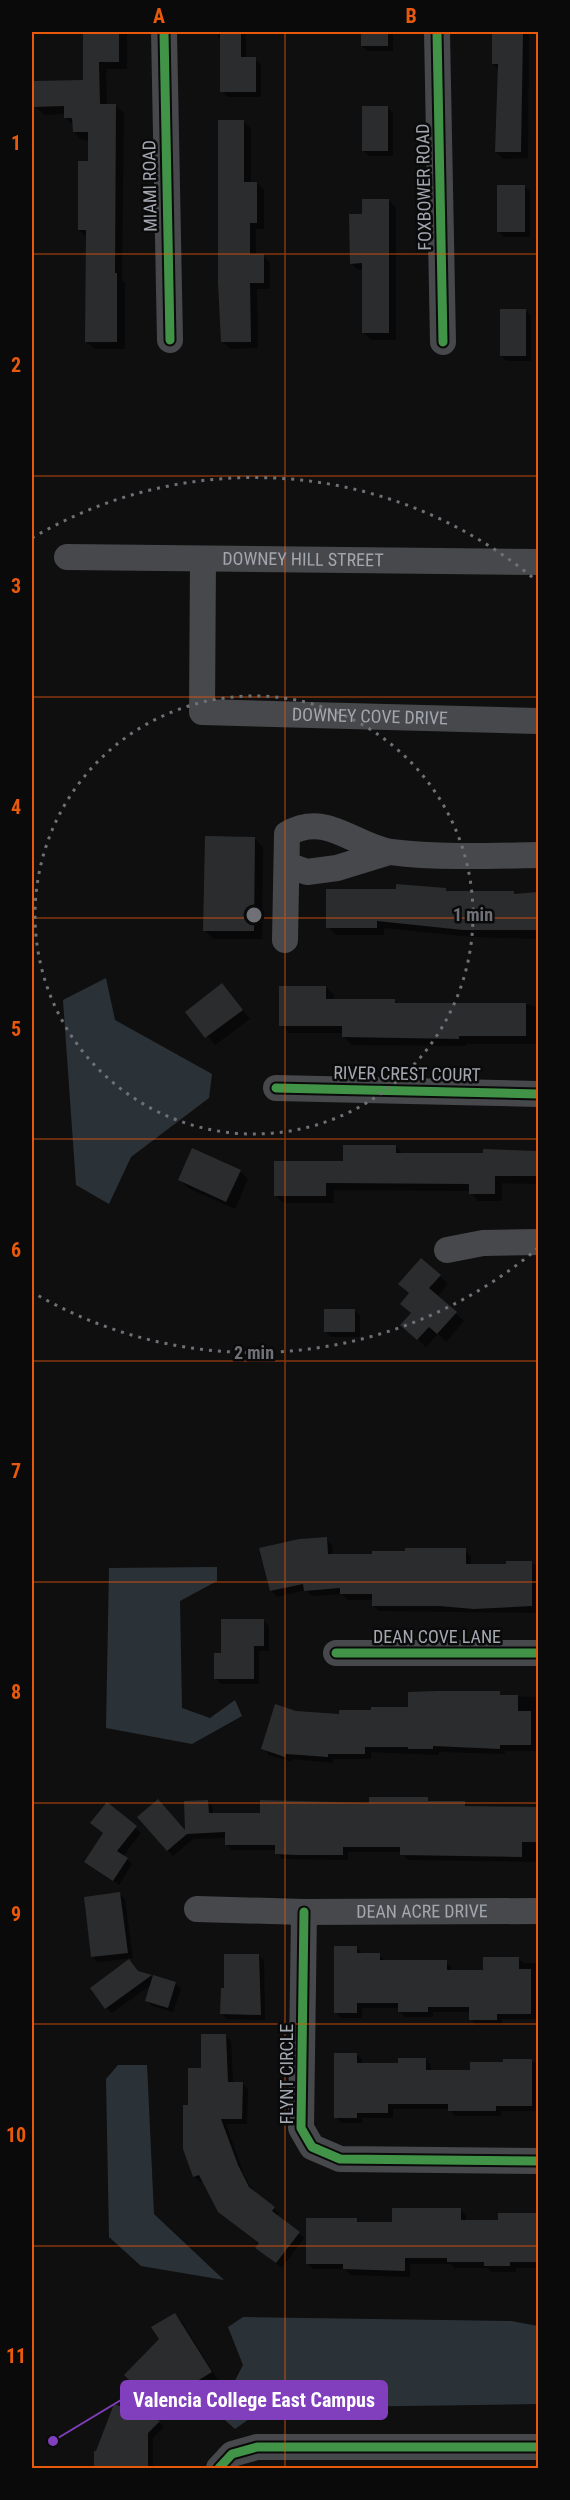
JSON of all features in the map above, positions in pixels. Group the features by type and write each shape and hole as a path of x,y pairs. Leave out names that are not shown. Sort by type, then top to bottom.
{"street":[{"name":"MIAMI ROAD","path":"164,32 170,340"},
{"name":"FOXBOWER ROAD","path":"437,32 443,342"},
{"name":"DOWNEY HILL STREET","path":"67,557 538,562"},
{"name":"DOWNEY COVE DRIVE","path":"203,559 202,712 538,722"},
{"path":"285,940 287,834 299,827 321,826 390,852 486,856 538,855"},
{"path":"287,865 307,872 337,868 390,852"},
{"name":"RIVER CREST COURT","path":"276,1088 538,1094"},
{"path":"447,1250 483,1243 538,1242"},
{"name":"DEAN COVE LANE","path":"336,1653 538,1653"},
{"name":"DEAN ACRE DRIVE","path":"197,1909 304,1912 538,1911"},
{"name":"FLYNT CIRCLE","path":"304,1912 301,2128 312,2147 340,2159 538,2161"},
{"path":"219,2469 232,2454 257,2447 538,2447"}],"shaded area":[{"path":"106,978 115,1020 212,1074 209,1098 131,1157 109,1204 76,1185 63,1000"},
{"path":"217,1567 217,1581 180,1601 182,1708 210,1718 235,1700 242,1716 192,1744 106,1728 109,1568"},
{"path":"118,2065 147,2065 154,2214 224,2280 141,2266 109,2237 106,2079"},
{"path":"243,2317 511,2321 538,2326 538,2404 265,2408 235,2429 218,2414 243,2365 228,2327"}],"building":[{"path":"83,32 119,32 119,62 99,62 100,104 116,104 117,342 85,342 86,230 78,230 78,161 88,161 88,132 73,132 72,118 64,118 64,106 34,107 34,81 83,80"},
{"path":"220,32 241,32 241,57 256,57 256,92 220,92"},
{"path":"361,32 388,32 388,46 361,46"},
{"path":"492,32 523,32 521,152 495,152 498,64 492,64"},
{"path":"362,106 388,106 388,151 362,151"},
{"path":"218,120 244,120 244,182 257,182 257,223 250,223 250,254 264,254 264,283 250,283 251,342 221,342 218,283"},
{"path":"497,185 525,185 525,232 497,232"},
{"path":"362,199 389,199 389,333 362,333 362,263 350,264 349,214 362,214"},
{"path":"500,309 526,309 526,356 500,356"},
{"path":"205,836 255,837 254,931 203,931"},
{"path":"396,884 446,888 446,891 514,891 514,894 538,892 538,930 463,930 377,921 377,928 326,928 326,889 396,889"},
{"path":"222,983 243,1010 205,1038 185,1012"},
{"path":"279,986 326,986 326,999 395,999 395,1003 526,1003 526,1036 459,1036 459,1039 342,1037 342,1026 279,1026"},
{"path":"343,1145 396,1145 396,1153 483,1153 483,1149 538,1151 538,1176 495,1176 495,1194 469,1194 469,1184 326,1183 326,1196 274,1196 274,1161 343,1161"},
{"path":"192,1148 241,1170 226,1202 178,1180"},
{"path":"421,1258 441,1275 429,1288 457,1312 437,1334 429,1327 417,1340 400,1325 411,1313 400,1304 409,1293 398,1284"},
{"path":"324,1309 355,1309 355,1332 324,1332"},
{"path":"327,1537 328,1554 372,1554 372,1551 405,1551 405,1548 466,1548 466,1564 506,1564 506,1561 532,1561 532,1606 474,1609 439,1606 372,1606 372,1594 340,1594 340,1588 304,1591 303,1584 270,1591 259,1548 299,1539"},
{"path":"221,1619 264,1619 264,1646 254,1646 254,1679 214,1679 214,1653 221,1653"},
{"path":"500,1691 500,1695 518,1695 518,1711 531,1711 531,1745 500,1745 500,1749 433,1746 433,1749 365,1747 365,1754 328,1754 328,1757 286,1754 285,1757 261,1749 275,1704 296,1711 339,1714 339,1710 408,1707 408,1692"},
{"path":"369,1797 428,1797 428,1801 465,1801 465,1806 536,1807 536,1842 522,1842 522,1857 400,1855 400,1847 343,1847 343,1855 297,1855 275,1854 275,1845 225,1845 225,1832 187,1834 167,1851 137,1817 158,1799 185,1830 184,1801 208,1800 209,1813 260,1813 260,1800 369,1803"},
{"path":"107,1802 137,1826 117,1851 128,1858 113,1881 84,1862 103,1833 90,1823"},
{"path":"120,1892 128,1953 91,1957 84,1897"},
{"path":"334,1946 357,1946 357,1953 380,1953 380,1960 447,1960 447,1970 483,1970 483,1957 519,1957 519,1969 531,1969 531,2014 497,2014 497,2020 469,2020 469,2007 428,2007 428,2012 398,2012 398,2003 357,2003 357,2013 334,2013"},
{"path":"224,1954 259,1954 261,2015 220,2014 221,1988 224,1988"},
{"path":"129,1959 138,1971 152,1975 105,2009 90,1988"},
{"path":"153,1975 176,1982 168,2008 145,2001"},
{"path":"201,2034 226,2034 228,2082 243,2082 242,2119 221,2119 249,2187 275,2207 272,2211 300,2232 276,2263 255,2248 259,2243 218,2212 199,2175 193,2177 183,2149 183,2105 188,2105 188,2068 201,2068"},
{"path":"334,2053 357,2053 357,2063 398,2063 398,2058 426,2058 426,2070 470,2070 470,2062 532,2059 532,2106 496,2106 496,2111 448,2111 448,2104 388,2104 388,2113 357,2113 357,2118 334,2118"},
{"path":"392,2208 461,2208 461,2220 498,2220 498,2213 538,2213 538,2262 510,2262 510,2266 484,2266 484,2262 447,2262 447,2258 405,2258 405,2271 343,2269 343,2264 306,2264 306,2218 357,2218 357,2222 392,2222"},
{"path":"175,2313 212,2372 156,2406 124,2375 159,2339 151,2327"},
{"path":"114,2404 160,2421 148,2433 148,2469 94,2469 94,2451 96,2451"}],"cycle path":[{"path":"164,32 170,340"},
{"path":"437,32 443,342"},
{"path":"276,1088 538,1094"},
{"path":"336,1653 538,1653"},
{"path":"304,1912 301,2128 312,2147 340,2159 538,2161"},
{"path":"219,2468 232,2454 257,2447 538,2447"}],"place":[{"name":"Valencia College East Campus","path":"53,2441"}]}
